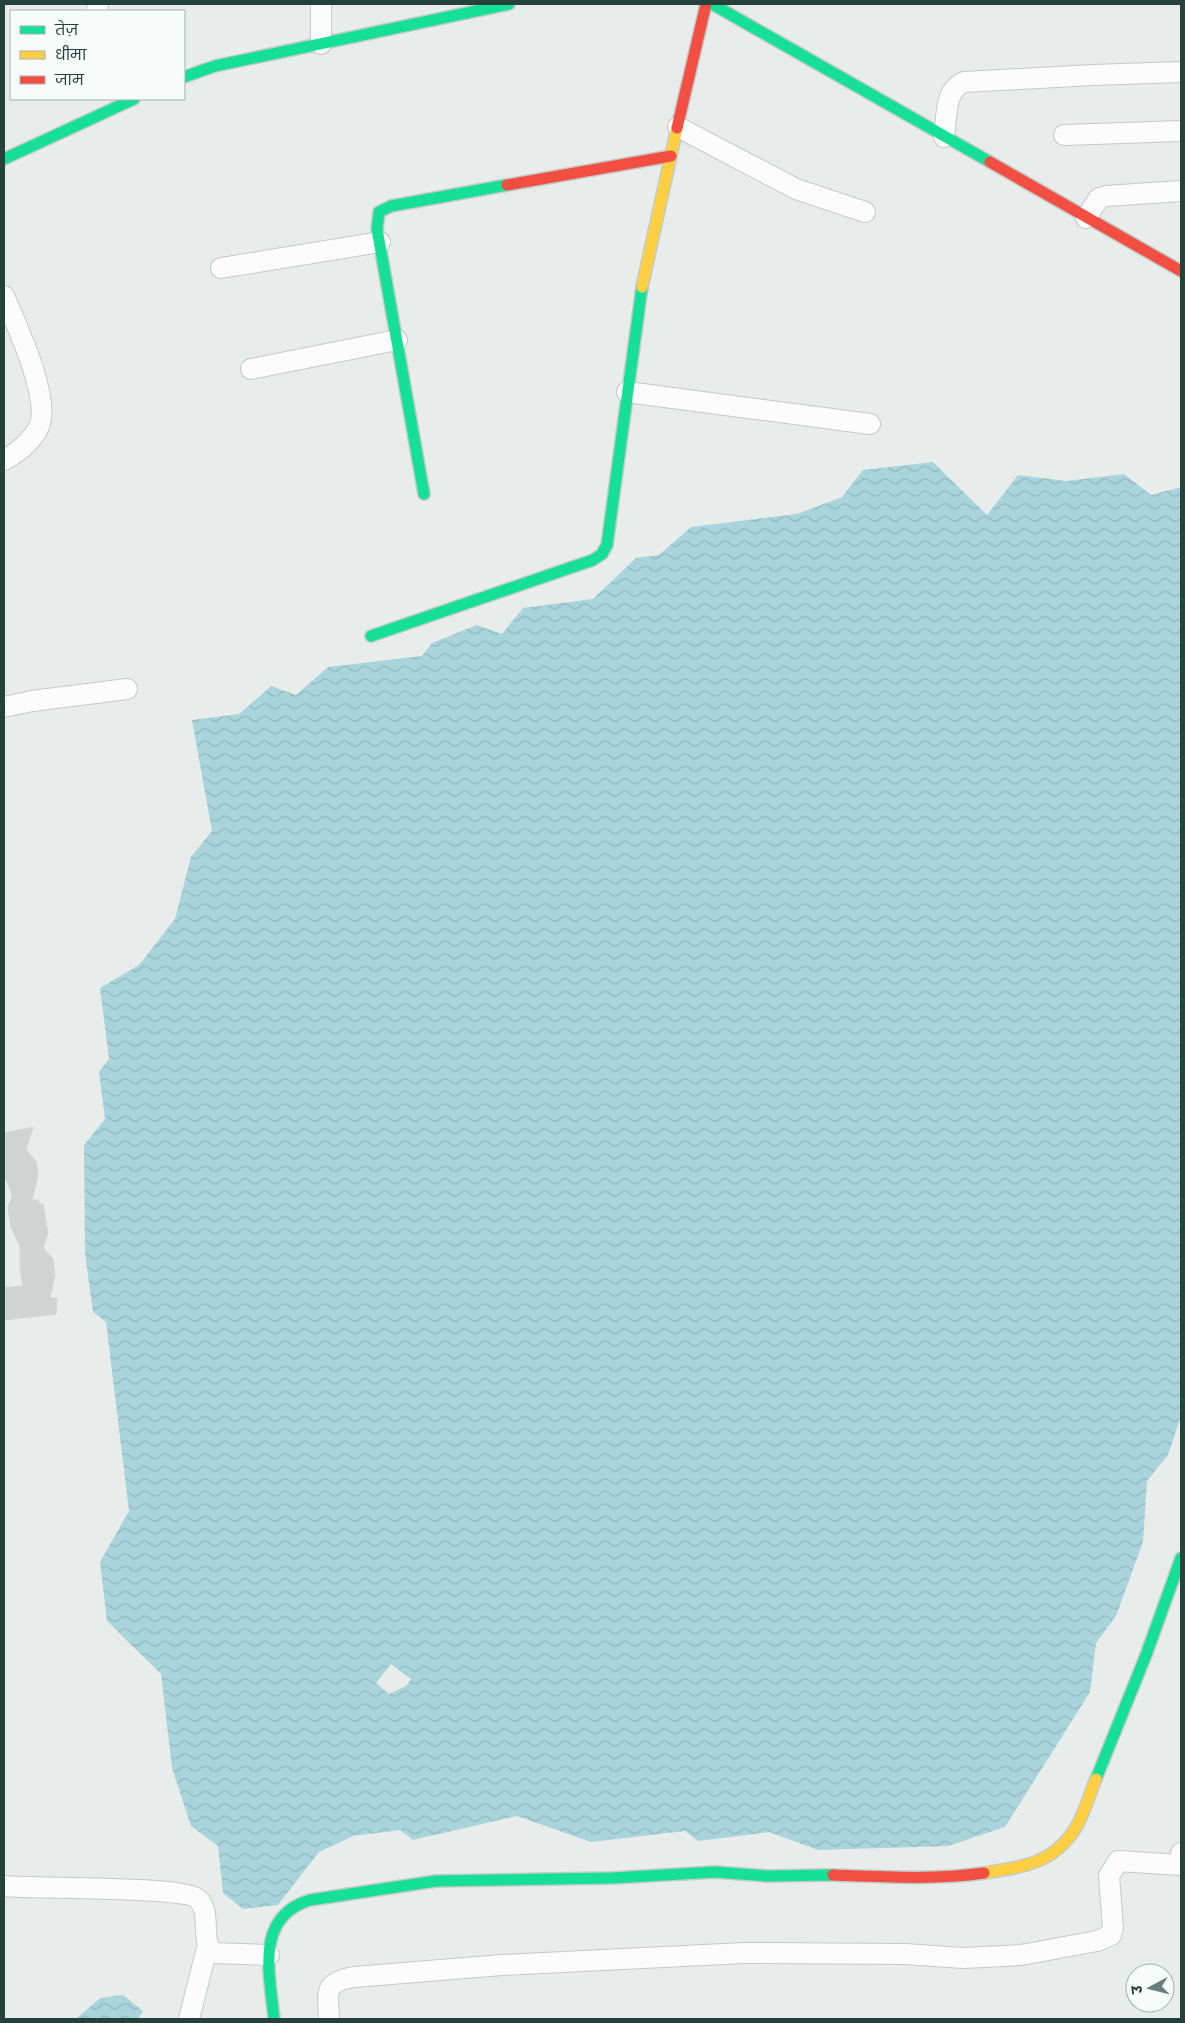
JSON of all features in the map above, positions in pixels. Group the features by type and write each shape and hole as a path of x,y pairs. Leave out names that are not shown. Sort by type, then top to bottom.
{"street":[{"path":"321,4 321,44"},
{"path":"185,77 215,66 509,4"},
{"path":"371,636 593,560 602,554 607,545 644,272 706,4"},
{"path":"712,4 1086,218 1181,270 1181,264"},
{"path":"944,137 952,89 964,82 1181,72"},
{"path":"4,159 94,108 130,100"},
{"path":"678,127 796,189 865,212"},
{"path":"1064,135 1181,131"},
{"path":"424,494 380,242 378,229 380,212 391,206 671,156"},
{"path":"1086,218 1099,198 1181,190"},
{"path":"221,268 380,242"},
{"path":"4,296 33,368 41,404 39,428 23,449 4,460"},
{"path":"251,369 397,340"},
{"path":"627,392 870,424"},
{"path":"4,707 32,701 128,689"},
{"path":"274,2019 269,1955 271,1934 280,1919 292,1906 321,1898 408,1883 436,1881 612,1878 715,1872 767,1876 834,1875 902,1878 955,1876 1018,1868 1044,1859 1062,1848 1076,1828 1146,1655 1181,1558"},
{"path":"329,2019 328,1990 331,1984 339,1980 354,1978 511,1964 744,1953 905,1954 963,1958 1021,1955 1097,1941 1111,1935 1113,1927 1110,1876 1118,1861 1181,1862"},
{"path":"4,1886 161,1891 190,1894 196,1897 204,1908 210,1949 218,1954 269,1955"},
{"path":"189,2019 208,1944"}],"water":[{"path":"933,462 987,515 1018,475 1066,481 1124,474 1151,495 1181,487 1181,1416 1168,1455 1147,1481 1143,1542 1116,1616 1096,1643 1090,1692 1005,1827 948,1846 818,1850 769,1832 698,1841 685,1831 591,1842 517,1816 413,1840 400,1830 353,1836 319,1852 278,1905 243,1909 223,1893 218,1846 191,1826 172,1768 161,1674 107,1621 100,1562 129,1511 106,1322 93,1312 85,1253 84,1145 105,1119 99,1072 109,1059 100,988 139,965 175,919 191,857 212,831 192,720 239,714 271,686 296,695 328,667 422,656 432,643 477,625 502,634 523,608 593,599 636,558 659,555 691,527 797,514 842,497 863,470","holes":["391,1664 411,1679 406,1686 389,1694 376,1683"]},
{"path":"123,1995 143,2011 138,2019 76,2019 100,1998"}],"building":[{"path":"33,1127 26,1150 36,1161 38,1176 32,1200 39,1200 39,1204 43,1204 48,1233 43,1248 53,1259 55,1275 50,1298 57,1298 56,1314 4,1320 4,1288 23,1286 20,1269 20,1246 11,1227 8,1207 12,1198 11,1191 4,1175 4,1133"}],"traffic: fast":[{"path":"185,77 215,66 509,4"},
{"path":"712,4 990,162"},
{"path":"4,159 132,100"},
{"path":"424,494 377,229 379,212 391,206 507,185"},
{"path":"371,636 593,560 602,554 607,545 642,287"},
{"path":"1096,1779 1146,1655 1181,1558"},
{"path":"274,2019 269,1966 273,1934 280,1920 292,1908 310,1900 436,1881 612,1878 715,1872 767,1876 833,1875"}],"traffic: slow":[{"path":"642,287 677,128"},
{"path":"984,1873 1024,1866 1047,1857 1057,1850 1075,1829 1096,1779"}],"traffic: jam":[{"path":"677,128 706,4"},
{"path":"507,185 671,156"},
{"path":"990,162 1181,271"},
{"path":"833,1875 928,1877 984,1873"}]}
